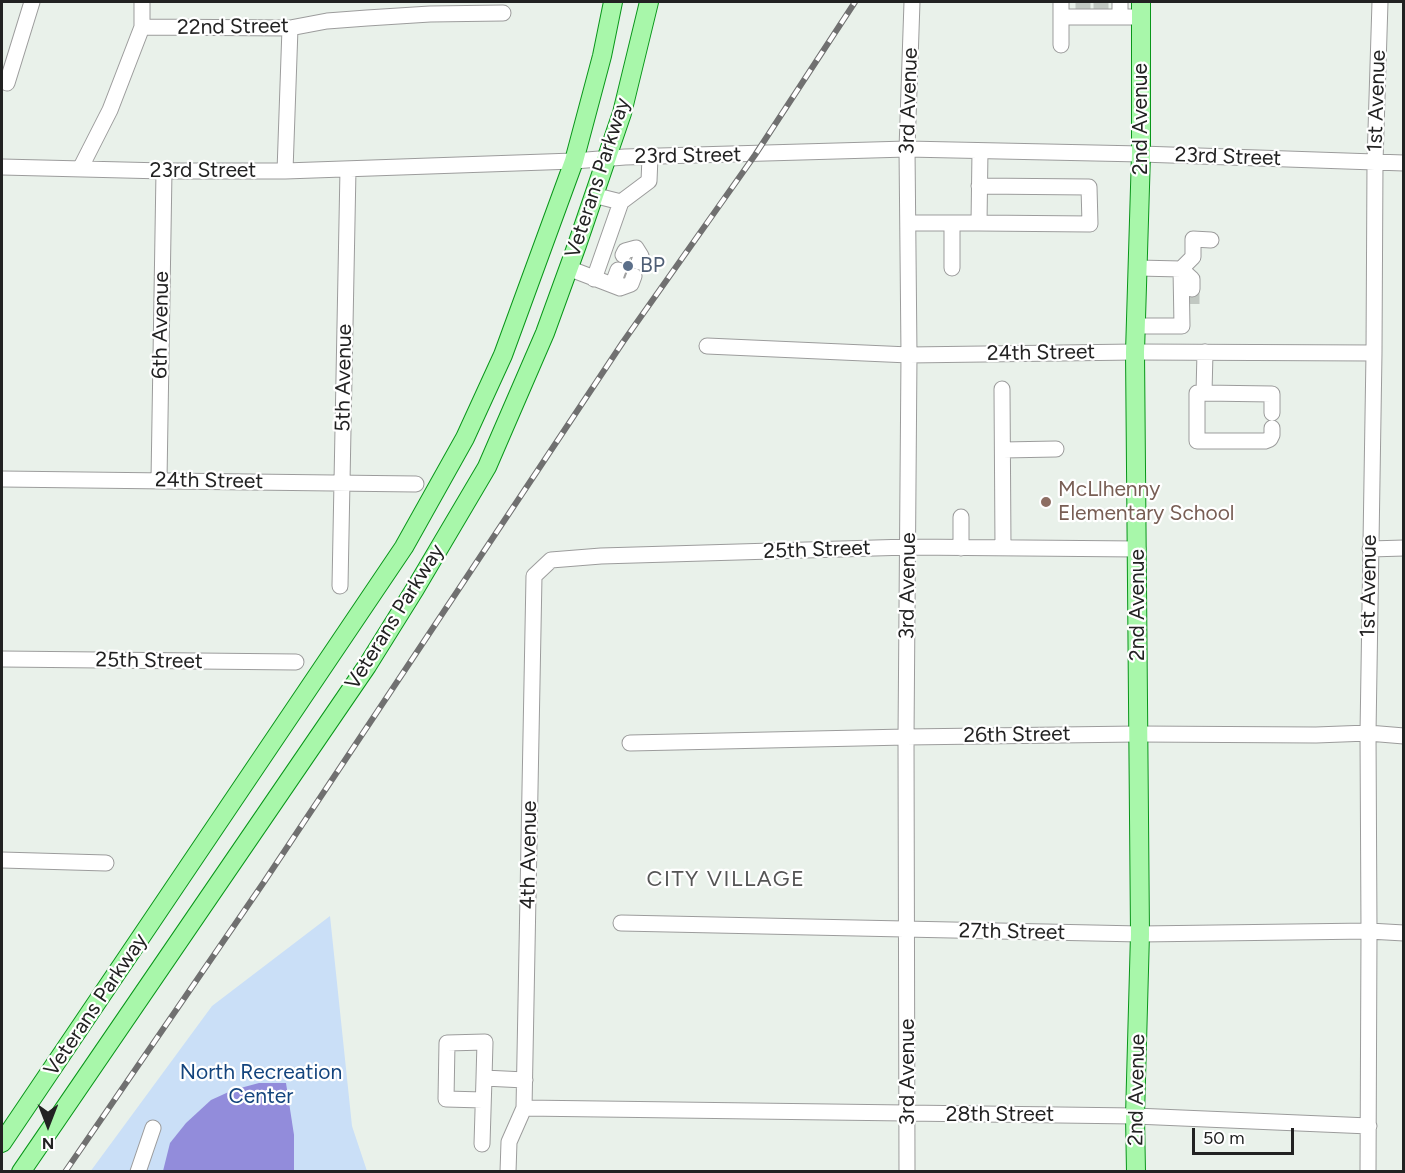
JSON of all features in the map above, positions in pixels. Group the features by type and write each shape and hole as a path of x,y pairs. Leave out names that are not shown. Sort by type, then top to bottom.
{"main road":[{"name":"Veterans Parkway","path":"2,1143 404,547 465,438 503,355 574,162 602,56 613,2"},
{"name":"Veterans Parkway","path":"21,1172 367,666 487,467 545,333 607,159 622,113 649,2"},
{"name":"2nd Avenue","path":"1136,1172 1135,1116 1140,934 1136,326 1141,154 1141,9"}],"street":[{"path":"7,83 32,2"},
{"path":"81,167 110,110 142,27 142,2"},
{"name":"3rd Avenue","path":"907,1172 906,737 909,547 909,223 907,149 912,2"},
{"name":"1st Avenue","path":"1368,1172 1370,932 1368,733 1375,162 1380,2"},
{"path":"1061,45 1061,9 1083,13 1141,9"},
{"name":"22nd Street","path":"142,27 290,28 327,21 367,18 503,13"},
{"path":"285,171 290,28"},
{"name":"23rd Street","path":"2,166 164,171 285,171 907,149 1404,163"},
{"path":"979,223 980,151"},
{"path":"594,279 621,202 649,181 650,157"},
{"name":"5th Avenue","path":"340,586 348,169"},
{"name":"6th Avenue","path":"159,480 164,171"},
{"path":"909,223 1090,224 1089,187 979,186"},
{"path":"593,195 621,202"},
{"path":"952,223 952,268"},
{"path":"568,268 620,288 631,284 630,262 609,238"},
{"path":"1182,352 1181,269 1193,257 1193,239 1211,240"},
{"path":"1138,268 1181,269 1191,279 1191,313 1182,326"},
{"path":"1136,326 1182,326"},
{"name":"24th Street","path":"707,346 909,355 1136,352 1374,353"},
{"path":"1204,393 1205,352"},
{"path":"1002,389 1003,548"},
{"path":"1197,393 1204,393 1272,394 1272,435 1270,439 1265,441 1197,441 1197,393"},
{"path":"1003,450 1056,449"},
{"name":"24th Street","path":"2,479 416,483"},
{"path":"961,517 961,548"},
{"name":"25th Street","path":"567,558 909,547 1138,549"},
{"path":"1370,549 1404,548"},
{"name":"4th Avenue","path":"508,1172 508,1142 524,1108 534,576 551,560 567,558"},
{"name":"25th Street","path":"2,659 296,662"},
{"name":"26th Street","path":"630,744 1137,734 1368,733 1404,736"},
{"path":"2,860 106,863"},
{"name":"27th Street","path":"621,923 907,931 1140,934 1404,933"},
{"path":"482,1144 485,1042 447,1043 446,1099 483,1100"},
{"path":"484,1078 525,1080"},
{"name":"28th Street","path":"524,1108 908,1115 1135,1116 1369,1125"},
{"path":"138,1172 153,1128"}],"green space":[{"name":"North Recreation Center","path":"330,916 352,1126 367,1171 90,1172 212,1006"},
{"path":"259,1083 286,1083 294,1135 294,1171 163,1171 170,1143 186,1123 211,1100 233,1090"}],"tunnel":[{"path":"1083,2 1083,10"},
{"path":"1101,2 1101,9"},
{"path":"1192,289 1192,304"}],"railway":[{"path":"65,1172 264,882 623,342 755,155 855,2"}],"place":[{"name":"BP","path":"628,266"},
{"name":"McLlhenny Elementary School","path":"1046,502"}],"district":[{"name":"CITY VILLAGE","path":"726,880"}]}
